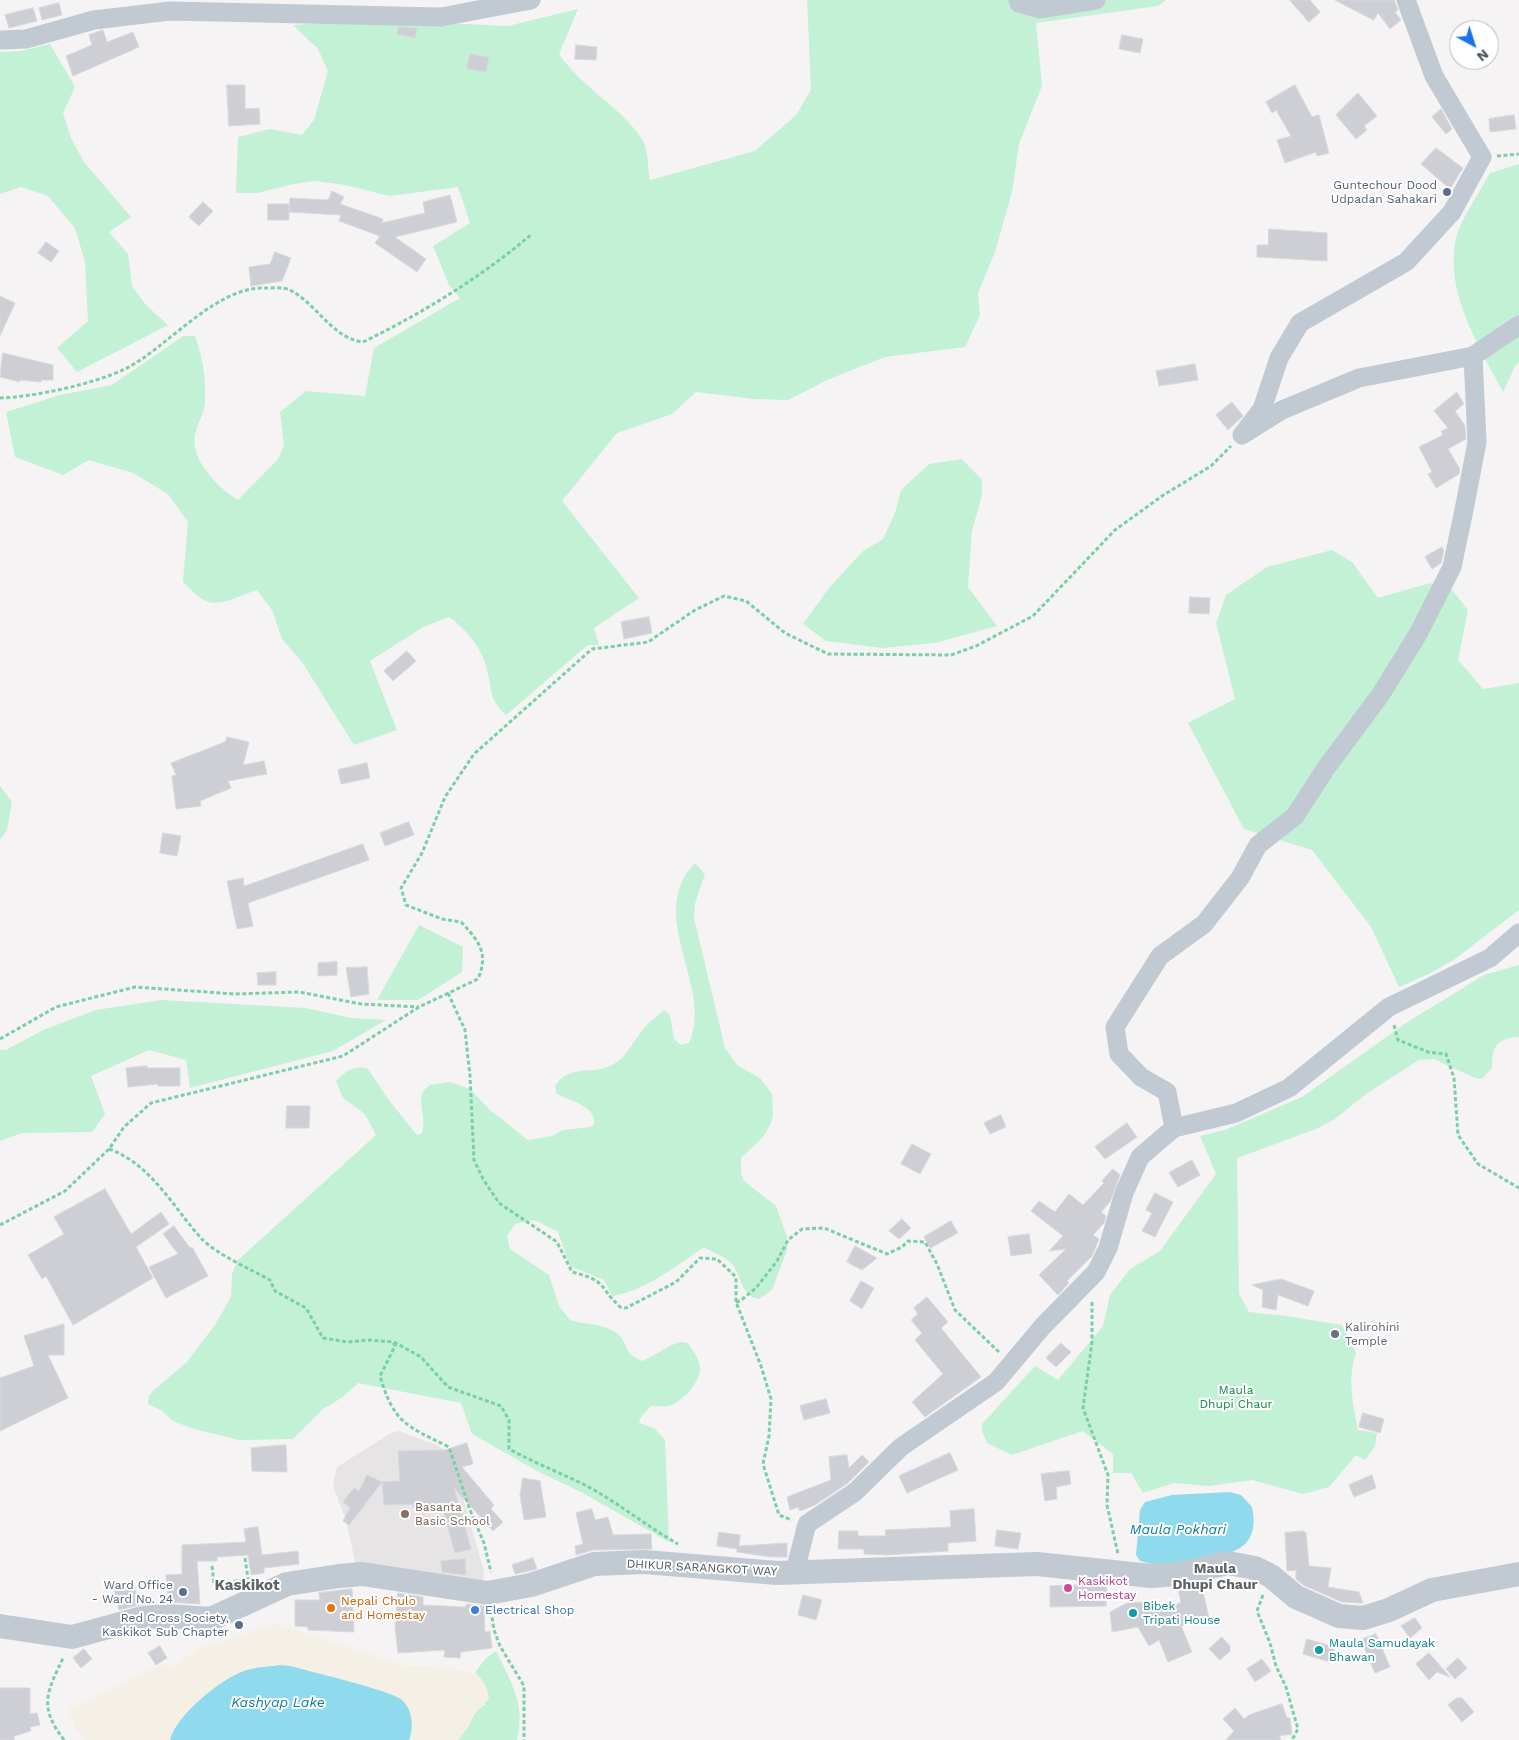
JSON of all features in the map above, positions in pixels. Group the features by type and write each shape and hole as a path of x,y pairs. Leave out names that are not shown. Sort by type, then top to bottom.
{"street":[{"path":"0,40 26,40 94,20 170,12 441,17 531,0"},
{"path":"1018,0 1019,3 1039,9 1096,0"},
{"path":"1242,435 1262,409 1279,358 1300,323 1406,262 1452,212 1482,157 1434,76 1406,0"},
{"path":"1242,435 1282,410 1358,378 1473,356 1519,326"},
{"path":"1174,1128 1167,1092 1141,1077 1119,1054 1115,1026 1160,956 1204,924 1240,878 1258,845 1295,816 1326,768 1381,694 1418,634 1452,567 1464,510 1477,442 1473,356"},
{"path":"795,1571 807,1524 856,1492 901,1447 996,1382 1043,1326 1096,1272 1108,1248 1124,1193 1140,1158 1174,1128 1236,1113 1289,1088 1389,1007 1490,958 1519,933"},
{"name":"DHIKUR SARANGKOT WAY","path":"0,1626 72,1637 142,1618 167,1616 211,1618 287,1584 339,1576 362,1574 495,1592 531,1585 594,1564 645,1562 777,1574 795,1571 1037,1564 1123,1574 1177,1574 1228,1563 1255,1568 1271,1576 1296,1597 1339,1616 1363,1618 1389,1610 1432,1590 1519,1574"}],"path":[{"path":"0,398 21,397 59,389 126,369 210,308 240,291 261,288 289,289 350,340 363,342 464,285 503,259 532,234"},
{"path":"0,1225 65,1191 109,1149 124,1127 151,1104 343,1056 419,1007 478,979 484,955 476,938 461,922 442,919 406,906 401,888 422,853 445,797 474,754 592,649 648,642 695,610 724,596 746,601 785,633 828,654 952,655 976,646 1033,616 1115,530 1162,496 1211,466 1242,435"},
{"path":"0,1039 56,1007 135,986 235,994 299,992 361,1004 419,1007"},
{"path":"448,993 465,1030 470,1076 474,1160 483,1179 499,1203 557,1242 572,1272 593,1277 601,1283 620,1307 626,1308 676,1282 700,1258 717,1260 736,1278 736,1302 761,1366 770,1399 769,1436 763,1464 779,1515 807,1524"},
{"path":"1389,1007 1398,1040 1428,1052 1446,1054 1454,1078 1458,1135 1478,1164 1519,1188"},
{"path":"109,1149 122,1153 146,1172 180,1209 202,1240 270,1280 275,1291 306,1308 323,1338 348,1342 369,1340 393,1342 421,1356 448,1387 501,1406 509,1420 509,1449 540,1466 583,1484 685,1548 682,1565"},
{"path":"736,1302 756,1288 777,1261 788,1240 802,1229 824,1228 887,1254 902,1247 908,1241 925,1242 937,1264 955,1310 1010,1363"},
{"path":"1096,1272 1091,1309 1092,1342 1083,1408 1108,1475 1108,1504 1123,1574"},
{"path":"393,1342 395,1346 380,1376 385,1393 402,1423 449,1446 470,1510 484,1543 495,1592 494,1630 500,1646 524,1686 524,1740"},
{"path":"245,1558 248,1579"},
{"path":"212,1566 214,1585 255,1578"},
{"path":"1271,1576 1258,1611 1270,1642 1276,1666 1286,1687 1298,1729 1292,1740"},
{"path":"64,1740 46,1712 48,1697 65,1654 79,1635"}],"shaded area":[{"name":"Basanta Basic School","path":"399,1431 437,1445 450,1453 484,1571 483,1581 357,1571 346,1520 333,1486 337,1467 391,1433"}],"green space":[{"path":"807,0 1166,0 1158,6 1036,23 1042,86 1019,144 1012,192 995,252 978,293 980,315 965,347 885,357 827,380 788,400 754,399 696,392 672,414 617,433 562,501 639,598 594,628 599,645 588,645 506,715 493,698 484,659 476,645 466,632 449,617 423,627 370,661 397,730 354,745 302,662 282,639 272,610 257,590 217,603 201,598 183,581 188,522 168,494 133,473 89,460 63,475 15,457 6,412 60,395 112,385 183,336 195,336 202,360 205,393 204,410 195,435 197,454 201,463 214,480 238,500 278,459 284,445 280,412 306,391 365,396 374,348 460,298 449,285 433,246 470,223 458,187 389,196 346,185 314,181 257,193 236,193 238,137 270,129 302,135 314,120 328,71 318,49 293,25 383,20 508,26 578,9 559,54 579,77 633,127 642,139 647,153 650,180 755,151 796,115 811,90"},
{"path":"50,44 75,87 63,113 71,138 84,162 131,217 109,232 128,254 132,286 146,305 168,325 77,372 57,348 88,321 85,262 75,228 48,196 21,187 0,194 0,52 21,51"},
{"path":"1519,164 1519,362 1515,366 1503,392 1466,318 1455,278 1454,258 1458,231 1490,173"},
{"path":"962,459 982,480 982,495 972,531 968,587 997,626 935,643 882,648 826,641 803,624 829,588 863,551 883,539 895,513 901,490 929,464"},
{"path":"1332,550 1352,562 1378,598 1430,583 1453,591 1468,610 1458,660 1483,689 1519,683 1519,910 1455,959 1433,972 1399,987 1371,927 1312,850 1244,829 1188,723 1235,699 1216,623 1226,595 1267,567"},
{"path":"0,786 12,802 7,830 0,840"},
{"path":"695,863 705,874 695,903 694,918 725,1048 738,1066 760,1078 772,1094 773,1115 771,1123 764,1136 741,1158 741,1173 744,1181 776,1206 787,1237 787,1250 772,1290 759,1299 748,1294 731,1263 704,1247 671,1270 648,1283 636,1289 612,1296 604,1280 570,1266 558,1232 534,1220 515,1224 507,1236 510,1249 549,1275 559,1306 570,1320 610,1329 619,1335 632,1355 643,1361 680,1342 688,1343 697,1358 700,1365 699,1373 690,1390 676,1403 664,1406 651,1406 641,1417 639,1423 654,1428 665,1440 669,1542 583,1493 541,1473 472,1434 461,1403 358,1383 343,1397 323,1409 293,1439 239,1440 194,1429 173,1421 161,1410 148,1404 149,1396 154,1390 186,1363 215,1325 231,1297 232,1274 238,1260 376,1135 365,1114 343,1098 336,1081 346,1072 355,1068 368,1069 388,1099 417,1135 421,1134 423,1129 421,1096 423,1091 430,1085 450,1082 470,1089 490,1110 528,1140 552,1136 563,1130 591,1127 594,1124 594,1118 587,1108 556,1093 555,1086 566,1075 580,1071 600,1069 618,1061 626,1054 644,1028 664,1010 670,1015 674,1039 681,1045 689,1043 695,1022 694,999 678,928 676,905 681,883"},
{"path":"419,925 463,947 462,972 418,1000 377,1000"},
{"path":"1519,965 1519,1037 1505,1039 1497,1045 1494,1049 1492,1068 1482,1079 1475,1078 1434,1059 1419,1060 1366,1094 1335,1119 1316,1129 1237,1158 1239,1294 1249,1312 1342,1325 1356,1353 1351,1382 1358,1430 1377,1433 1375,1446 1365,1460 1356,1455 1329,1487 1303,1494 1252,1480 1209,1486 1174,1483 1143,1493 1131,1473 1113,1473 1113,1454 1083,1431 1012,1455 987,1443 982,1431 982,1424 1035,1366 1058,1380 1103,1326 1110,1295 1130,1269 1160,1251 1216,1174 1200,1136 1225,1130 1302,1097 1406,1023 1484,975"},
{"path":"161,1000 305,1008 352,1018 386,1020 333,1051 190,1088 186,1060 149,1050 91,1076 105,1114 92,1132 22,1133 0,1141 0,1050 6,1050 43,1030 96,1010"},
{"path":"496,1651 516,1694 520,1715 517,1740 458,1740 473,1716 485,1705 481,1678 475,1673 485,1659"}],"sand":[{"path":"276,1623 405,1666 470,1672 479,1677 484,1683 489,1699 474,1714 469,1726 458,1740 409,1740 412,1731 386,1692 344,1681 231,1677 204,1696 186,1712 173,1730 170,1740 85,1740 74,1726 69,1709 160,1665 173,1666 201,1648"}],"water":[{"name":"Maula Pokhari","path":"1230,1492 1241,1495 1252,1507 1254,1521 1252,1533 1240,1548 1221,1556 1175,1564 1163,1565 1140,1561 1136,1555 1140,1510 1145,1502 1172,1495"},
{"name":"Kashyap Lake","path":"279,1665 290,1666 367,1687 402,1700 406,1704 411,1719 412,1730 409,1740 170,1740 174,1730 190,1709 212,1690 234,1675 257,1668"}],"building":[{"path":"1290,0 1310,0 1320,12 1309,22"},
{"path":"1335,0 1394,0 1398,10 1395,12 1401,20 1390,29 1378,13 1374,20"},
{"path":"59,3 62,15 42,20 39,8"},
{"path":"33,8 37,21 9,28 5,15"},
{"path":"399,27 417,28 415,38 397,34"},
{"path":"103,30 107,42 133,32 139,47 73,76 66,56 92,45 89,35"},
{"path":"1122,35 1143,39 1140,53 1119,49"},
{"path":"576,45 597,47 596,60 575,59"},
{"path":"470,54 489,57 486,72 467,69"},
{"path":"227,85 245,85 245,109 259,108 260,124 229,126"},
{"path":"1295,85 1312,117 1319,115 1329,153 1317,156 1316,152 1285,163 1277,140 1291,136 1276,110 1272,113 1266,102"},
{"path":"1358,93 1377,116 1364,126 1367,130 1356,139 1336,115"},
{"path":"1441,109 1452,129 1446,134 1432,117"},
{"path":"1514,115 1516,129 1490,132 1489,119"},
{"path":"1436,148 1463,168 1450,189 1421,164"},
{"path":"332,191 344,197 340,204 383,219 382,223 425,213 423,202 450,195 457,222 395,237 426,259 417,272 375,243 380,236 339,221 341,215 289,212 290,198 328,200"},
{"path":"203,202 213,211 199,226 189,217"},
{"path":"268,204 289,204 289,220 268,220"},
{"path":"1269,229 1327,233 1327,261 1257,257 1257,245 1268,245"},
{"path":"46,242 59,251 51,262 38,253"},
{"path":"275,252 291,258 282,281 251,286 249,267 270,264"},
{"path":"0,296 15,303 0,336"},
{"path":"3,353 53,365 53,380 41,380 41,382 20,380 20,382 0,377"},
{"path":"1195,364 1198,380 1159,386 1156,371"},
{"path":"1457,392 1464,404 1455,411 1465,426 1466,439 1448,449 1460,469 1459,474 1436,488 1428,474 1432,472 1419,447 1443,435 1441,431 1448,428 1434,411"},
{"path":"1232,402 1243,416 1228,430 1216,415"},
{"path":"1442,547 1444,551 1441,563 1432,569 1425,557"},
{"path":"1190,597 1210,598 1209,614 1189,613"},
{"path":"649,617 652,633 624,639 621,622"},
{"path":"407,651 416,661 393,681 384,671"},
{"path":"227,737 249,742 243,765 264,761 267,774 228,781 231,788 200,801 201,806 176,809 172,776 176,775 171,763 225,742"},
{"path":"367,763 370,778 341,784 338,770"},
{"path":"409,822 414,835 385,846 380,833"},
{"path":"163,833 181,836 177,856 160,853"},
{"path":"363,844 369,860 248,903 253,926 237,929 227,881 243,878 244,886"},
{"path":"337,962 337,975 318,976 318,963"},
{"path":"367,967 369,994 351,997 346,968"},
{"path":"276,972 276,985 258,985 257,973"},
{"path":"147,1066 147,1068 180,1068 180,1086 158,1086 158,1084 128,1087 126,1068"},
{"path":"287,1106 310,1106 309,1128 286,1128"},
{"path":"1001,1115 1006,1127 990,1134 984,1123"},
{"path":"1127,1123 1137,1137 1105,1159 1095,1147"},
{"path":"912,1144 931,1154 920,1174 901,1164"},
{"path":"1192,1160 1200,1175 1178,1187 1169,1173"},
{"path":"1113,1169 1120,1175 1110,1202 1101,1212 1106,1216 1104,1223 1093,1235 1099,1239 1092,1256 1067,1281 1069,1283 1058,1295 1039,1275 1066,1249 1049,1251 1063,1236 1031,1211 1039,1201 1055,1212 1069,1194 1083,1205 1104,1183 1102,1181"},
{"path":"105,1189 131,1234 161,1212 169,1224 136,1247 153,1278 73,1325 46,1276 42,1279 28,1255 64,1234 54,1217"},
{"path":"1155,1193 1173,1202 1155,1237 1142,1231 1152,1213 1146,1210"},
{"path":"902,1219 911,1228 899,1239 889,1231"},
{"path":"951,1221 958,1233 930,1248 924,1237"},
{"path":"174,1226 190,1248 192,1247 208,1276 166,1298 149,1267 178,1254 163,1234"},
{"path":"1029,1234 1032,1253 1011,1256 1008,1237"},
{"path":"855,1246 877,1258 862,1270 847,1262"},
{"path":"1281,1279 1314,1291 1308,1306 1278,1295 1276,1310 1262,1307 1263,1290 1252,1285"},
{"path":"861,1281 874,1288 862,1309 850,1301"},
{"path":"927,1297 948,1322 941,1328 981,1377 925,1417 912,1402 943,1374 915,1340 922,1333 911,1320 918,1314 914,1308"},
{"path":"64,1324 64,1355 48,1355 68,1398 0,1431 0,1378 34,1366 24,1336"},
{"path":"1061,1343 1071,1352 1056,1367 1046,1358"},
{"path":"826,1399 830,1413 804,1420 800,1406"},
{"path":"1363,1413 1384,1419 1380,1433 1359,1427"},
{"path":"467,1443 473,1464 462,1467 494,1505 491,1509 503,1522 493,1531 454,1488 471,1549 455,1553 442,1505 413,1507 413,1504 384,1505 382,1482 400,1481 398,1451 445,1450"},
{"path":"286,1445 287,1472 252,1471 251,1448"},
{"path":"950,1453 958,1470 907,1493 899,1476"},
{"path":"847,1455 849,1468 862,1455 869,1462 848,1483 815,1505 800,1511 798,1507 790,1510 787,1497 831,1480 829,1457"},
{"path":"1069,1471 1071,1484 1056,1487 1057,1499 1045,1501 1041,1474"},
{"path":"367,1475 382,1482 349,1525 343,1521 350,1508 343,1502 354,1488 359,1491"},
{"path":"1372,1475 1376,1488 1354,1497 1349,1485"},
{"path":"523,1478 540,1481 546,1517 524,1520 520,1495"},
{"path":"592,1509 595,1520 608,1517 613,1535 651,1534 652,1549 593,1550 576,1555 575,1546 583,1544 576,1513"},
{"path":"974,1509 976,1541 948,1543 948,1551 887,1555 864,1554 864,1549 838,1549 839,1531 858,1531 858,1536 886,1536 885,1530 951,1527 950,1511"},
{"path":"258,1527 262,1555 298,1551 299,1564 264,1568 264,1573 251,1575 248,1555 217,1557 217,1561 197,1561 200,1604 168,1602 166,1575 182,1574 182,1545 246,1542 244,1529"},
{"path":"997,1530 1021,1533 1018,1549 995,1546"},
{"path":"1303,1531 1306,1533 1309,1566 1331,1568 1328,1587 1359,1592 1363,1603 1342,1602 1303,1585 1296,1579 1296,1570 1287,1571 1285,1533"},
{"path":"719,1532 740,1535 739,1546 787,1543 787,1557 771,1557 737,1552 737,1549 717,1546"},
{"path":"533,1558 537,1569 515,1574 512,1565"},
{"path":"465,1559 466,1575 442,1572 441,1561"},
{"path":"133,1581 139,1605 119,1610 113,1586"},
{"path":"1201,1583 1209,1618 1181,1626 1192,1652 1168,1662 1159,1640 1149,1646 1138,1627 1112,1632 1110,1612 1127,1603 1144,1602 1144,1606 1181,1603 1178,1588"},
{"path":"1107,1585 1106,1606 1050,1607 1050,1586"},
{"path":"352,1589 354,1632 308,1630 308,1627 295,1626 295,1600 320,1600 319,1593"},
{"path":"398,1593 423,1597 423,1605 465,1607 467,1604 484,1606 485,1632 490,1631 492,1648 461,1652 460,1658 444,1657 445,1650 398,1653 395,1628"},
{"path":"803,1595 822,1600 816,1620 798,1615"},
{"path":"1415,1618 1422,1628 1410,1638 1401,1626"},
{"path":"1376,1634 1390,1667 1375,1673 1363,1645 1363,1639"},
{"path":"1222,1637 1230,1646 1230,1651 1220,1660 1209,1649"},
{"name":"Maula Samudayak Bhawan","path":"1307,1639 1335,1647 1330,1662 1303,1654"},
{"path":"160,1646 167,1658 156,1665 148,1653"},
{"path":"84,1649 92,1659 81,1668 73,1658"},
{"path":"1429,1653 1450,1677 1437,1672 1429,1680 1416,1664"},
{"path":"1458,1658 1467,1668 1455,1679 1446,1669"},
{"path":"1262,1659 1271,1671 1255,1682 1247,1669"},
{"path":"0,1688 30,1688 30,1714 37,1713 40,1725 30,1727 31,1731 14,1736 14,1740 0,1740"},
{"path":"1457,1698 1462,1698 1474,1712 1462,1722 1448,1705"},
{"path":"1282,1704 1287,1718 1290,1718 1292,1734 1279,1736 1281,1740 1226,1740 1234,1731 1223,1719 1235,1708 1244,1719 1249,1715"}],"place":[{"name":"Guntechour Dood Udpadan Sahakari","path":"1447,192"},
{"name":"Kalirohini Temple","path":"1335,1334"},
{"name":"Basanta Basic School","path":"405,1514"},
{"name":"Kaskikot Homestay","path":"1068,1588"},
{"name":"Ward Office - Ward No. 24","path":"183,1592"},
{"name":"Nepali Chulo and Homestay","path":"331,1608"},
{"name":"Electrical Shop","path":"475,1610"},
{"name":"Bibek Tripati House","path":"1133,1613"},
{"name":"Red Cross Society, Kaskikot Sub Chapter","path":"239,1625"},
{"name":"Maula Samudayak Bhawan","path":"1319,1650"}],"district":[{"name":"Maula Dhupi Chaur","path":"1215,1578"},
{"name":"Kaskikot","path":"247,1586"}]}
